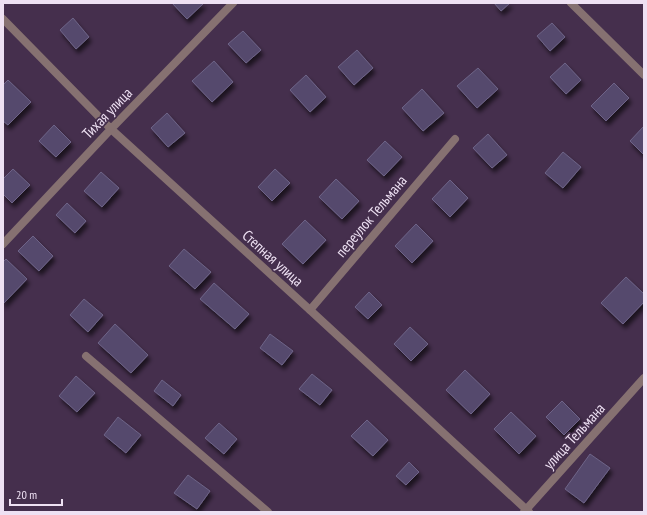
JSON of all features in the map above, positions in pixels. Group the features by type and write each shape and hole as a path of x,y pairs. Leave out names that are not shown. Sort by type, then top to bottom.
{"street":[{"name":"Тихая улица","path":"3,244 111,129 233,3"},
{"path":"571,3 644,75"},
{"name":"Степная улица","path":"3,19 111,129 310,310 526,511"},
{"name":"переулок Тельмана","path":"310,310 455,139"},
{"path":"86,356 268,512"},
{"name":"улица Тельмана","path":"526,511 644,378"}],"building":[{"path":"172,3 204,3 187,19"},
{"path":"494,3 510,3 501,11"},
{"path":"73,18 89,37 76,49 60,30"},
{"path":"552,23 565,37 550,51 537,36"},
{"path":"243,31 261,50 246,63 228,44"},
{"path":"357,50 373,68 354,85 338,67"},
{"path":"214,61 233,82 212,102 192,81"},
{"path":"565,63 581,80 566,94 550,77"},
{"path":"478,68 498,89 477,108 457,86"},
{"path":"306,75 326,97 310,112 290,90"},
{"path":"8,80 31,102 8,125 3,121 3,85"},
{"path":"614,83 629,98 606,121 591,106"},
{"path":"422,89 444,113 423,131 402,108"},
{"path":"167,113 185,133 168,147 151,128"},
{"path":"54,125 71,142 56,157 39,141"},
{"path":"644,126 644,155 630,141"},
{"path":"488,134 507,155 492,168 473,148"},
{"path":"385,141 402,157 384,176 367,160"},
{"path":"563,152 581,167 563,188 545,173"},
{"path":"13,169 30,185 12,203 3,194 3,179"},
{"path":"275,169 290,183 272,201 258,187"},
{"path":"101,172 119,188 102,207 84,191"},
{"path":"336,179 359,201 342,219 319,197"},
{"path":"450,180 468,198 450,217 432,199"},
{"path":"67,203 86,221 75,233 56,215"},
{"path":"305,220 326,240 303,264 282,244"},
{"path":"416,224 433,241 412,263 395,246"},
{"path":"33,236 53,256 39,271 18,251"},
{"path":"184,249 211,272 195,289 169,266"},
{"path":"6,259 27,279 3,304 3,262"},
{"path":"626,277 644,294 644,302 623,324 601,303"},
{"path":"214,283 249,314 235,329 200,299"},
{"path":"369,292 382,305 368,319 355,307"},
{"path":"84,299 103,315 88,332 70,315"},
{"path":"115,324 148,355 131,373 98,343"},
{"path":"410,327 428,344 411,361 394,344"},
{"path":"270,334 293,351 282,365 260,348"},
{"path":"465,370 490,394 471,414 446,390"},
{"path":"312,374 332,390 320,405 299,389"},
{"path":"76,376 95,393 77,412 59,396"},
{"path":"162,380 181,395 173,406 154,391"},
{"path":"562,401 580,419 564,435 546,417"},
{"path":"511,412 536,436 519,454 494,429"},
{"path":"118,417 141,435 126,453 104,435"},
{"path":"367,420 388,440 373,456 351,436"},
{"path":"219,423 237,439 224,454 205,438"},
{"path":"590,454 610,468 584,503 565,489"},
{"path":"409,462 419,472 406,485 396,476"},
{"path":"188,475 210,491 197,509 174,493"}]}
